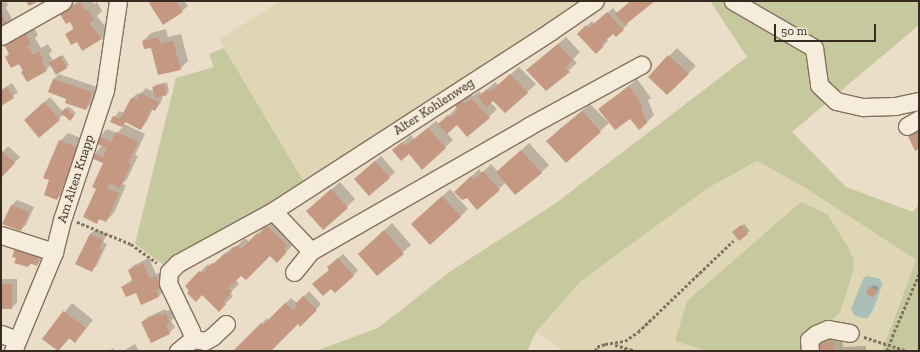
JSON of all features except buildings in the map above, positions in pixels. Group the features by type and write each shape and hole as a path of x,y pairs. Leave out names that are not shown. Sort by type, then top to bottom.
{"street":[{"path":"1,36 63,1"},
{"name":"Am Alten Knapp","path":"15,346 54,252 105,90 118,1"},
{"name":"Alter Kohlenweg","path":"169,272 178,264 273,211 552,31 595,1"},
{"path":"733,1 814,48 819,85 836,101 863,107 895,106 919,101"},
{"path":"294,272 311,251 529,126 641,65"},
{"path":"273,211 311,251"},
{"path":"1,234 54,252"},
{"path":"169,272 168,283 191,331 193,339"},
{"path":"178,351 193,339 205,341 212,337 226,324"},
{"path":"810,351 809,340 816,334 828,329 850,333"},
{"path":"1,334 15,346"}],"path":[{"path":"64,217 131,244 169,272"},
{"path":"595,351 597,347 605,344 625,342 638,332 733,241"},
{"path":"887,351 919,274"},
{"path":"850,333 907,351"},
{"path":"614,344 636,351"}],"shaded area":[{"path":"280,1 591,1 307,187 219,40"},
{"path":"757,161 804,187 916,260 882,351 562,351 536,332 581,281 708,188"}],"green space":[{"path":"710,1 919,1 919,25 792,132 846,187 913,212 919,204 919,351 882,351 916,260 804,187 757,161 708,188 581,281 536,332 527,351 316,351 378,328 451,271 556,203 747,57"},
{"path":"224,48 307,187 168,268 135,244 176,78 214,67 209,54"},
{"path":"801,202 827,214 848,247 853,259 854,268 840,313 833,319 823,321 811,327 800,351 707,351 675,341 687,301"}],"water":[{"path":"867,276 880,279 882,285 874,308 868,318 862,318 854,315 851,309 863,279"}]}
